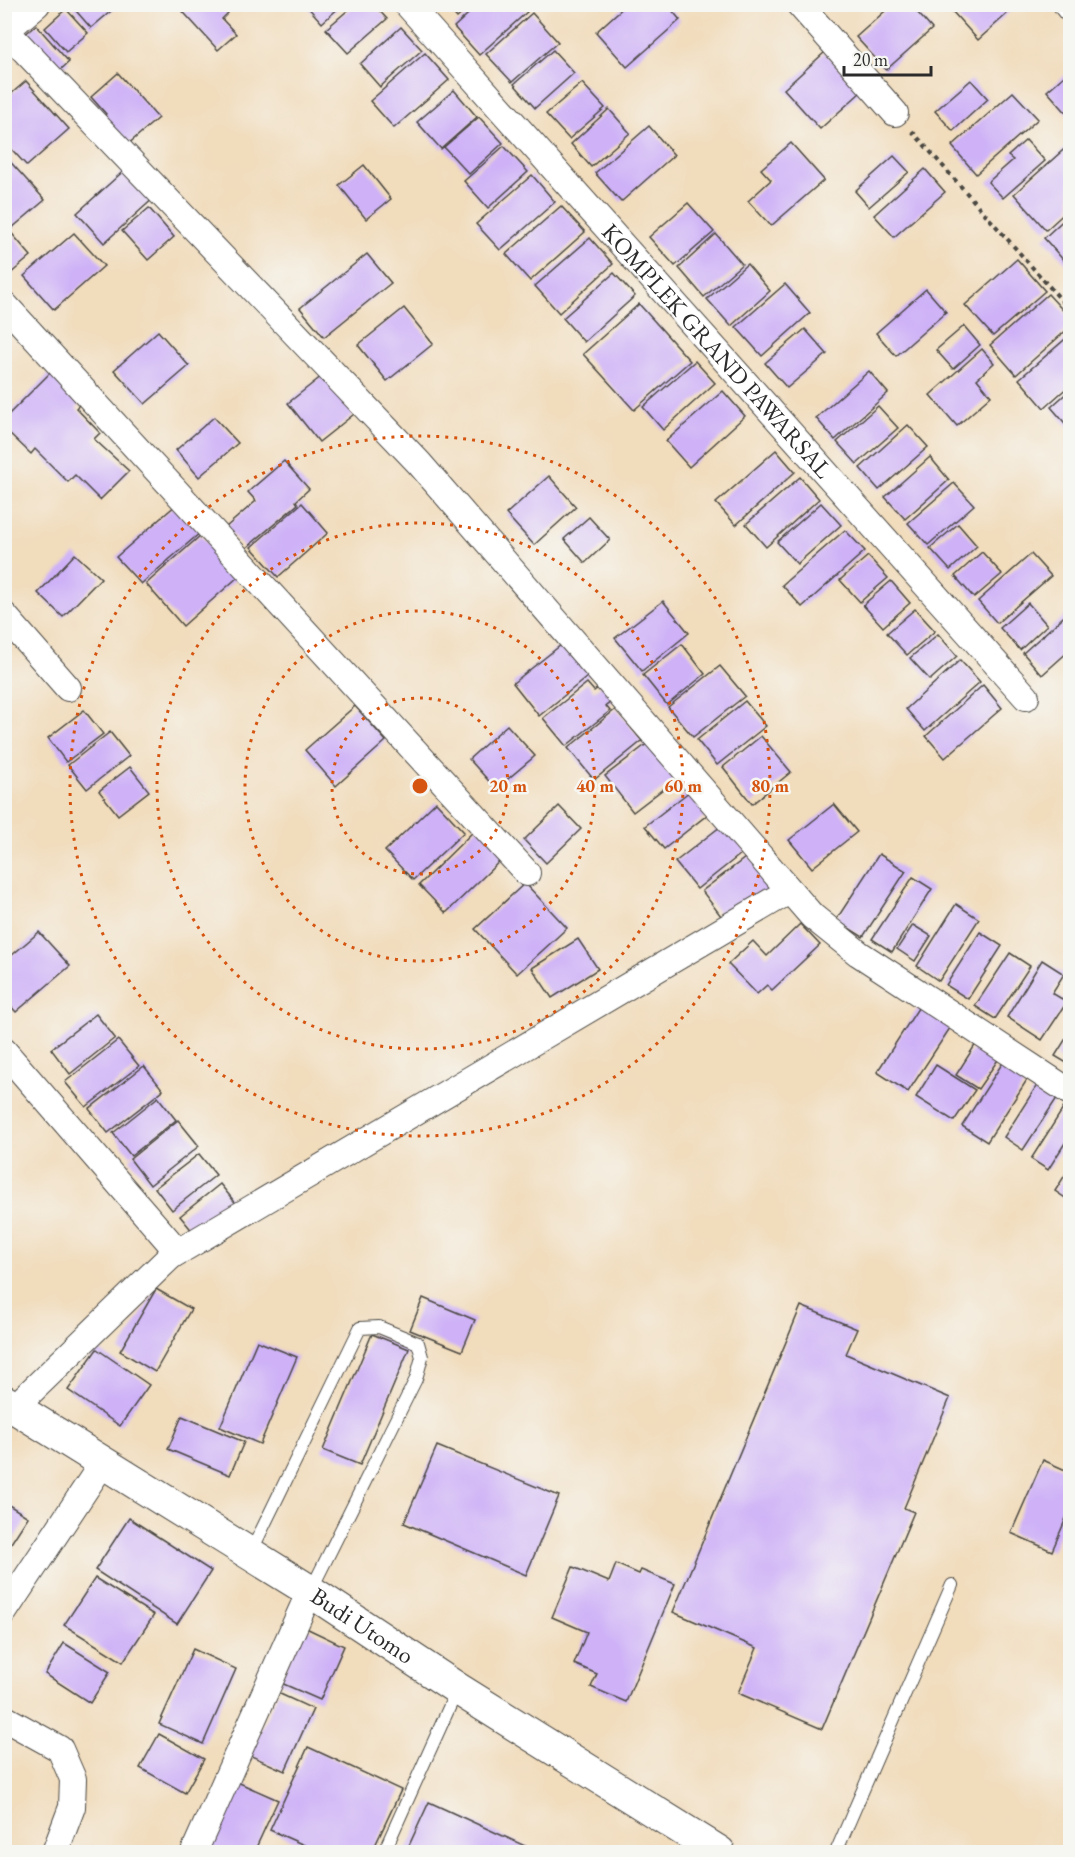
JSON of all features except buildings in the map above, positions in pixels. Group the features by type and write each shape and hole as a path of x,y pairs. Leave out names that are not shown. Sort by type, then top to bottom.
{"street":[{"name":"KOMPLEK GRAND PAWARSAL","path":"407,4 1026,697"},
{"path":"799,4 895,113"},
{"path":"1066,4 1071,9"},
{"path":"15,18 419,464 812,916 858,953 1071,1092"},
{"path":"4,304 527,873"},
{"path":"4,615 68,688"},
{"path":"10,1404 171,1256 789,891"},
{"path":"4,1051 166,1236 172,1245 171,1256"},
{"name":"Budi Utomo","path":"10,1404 250,1553 458,1689 719,1852"},
{"path":"4,1612 104,1461"},
{"path":"194,1852 310,1591"},
{"path":"4,1718 60,1749 73,1779 72,1807 55,1852"}],"lane":[{"path":"250,1553 360,1328 379,1327 418,1343 422,1357 416,1379 310,1591"},
{"path":"836,1852 952,1585"},
{"path":"384,1852 458,1689"}],"path":[{"path":"895,113 1071,310"}]}
